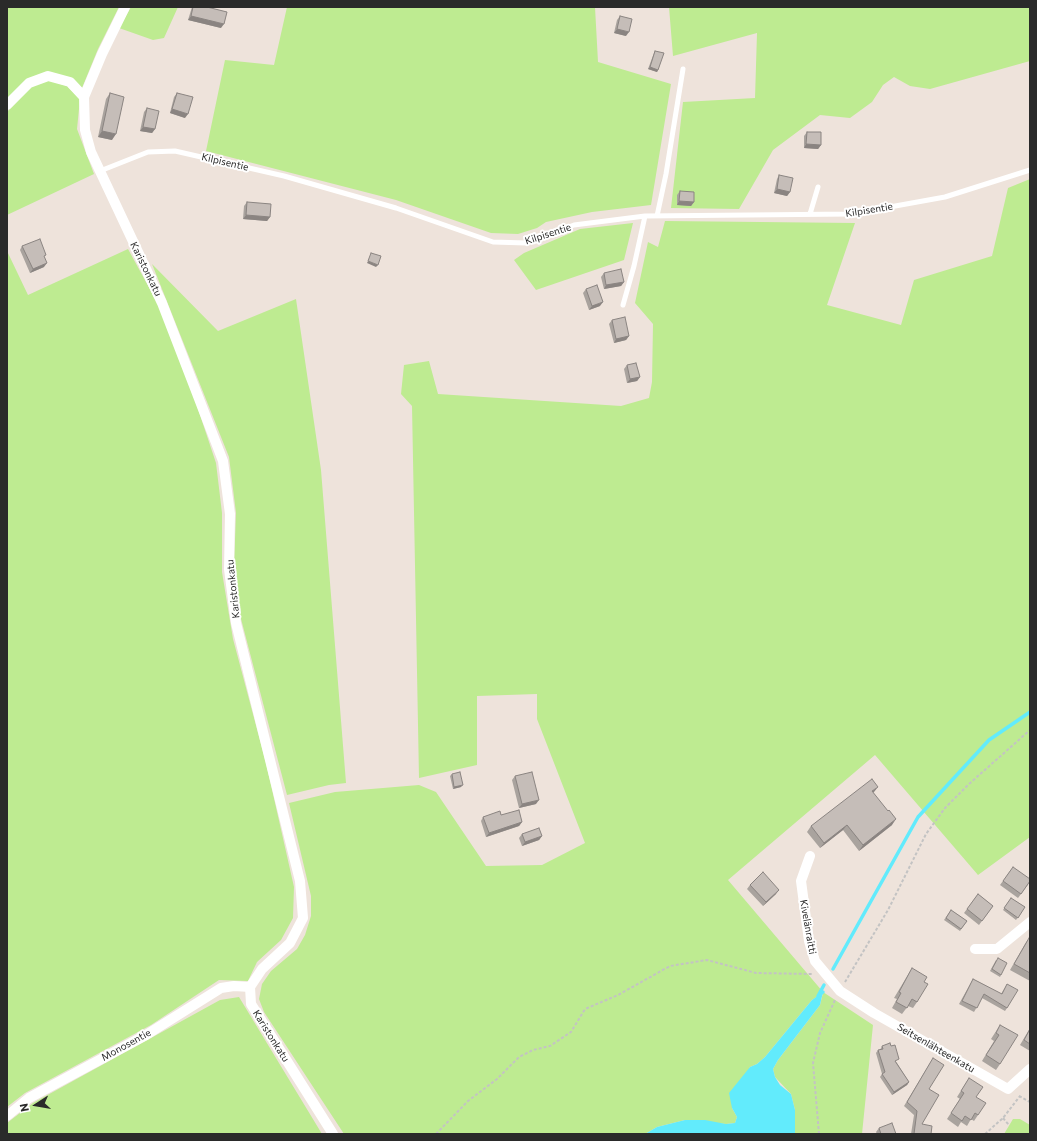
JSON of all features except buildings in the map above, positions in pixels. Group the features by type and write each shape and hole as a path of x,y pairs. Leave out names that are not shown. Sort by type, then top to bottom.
{"street":[{"name":"Karistonkatu","path":"125,7 102,54 84,97 85,130 91,152 162,303 223,461 230,514 229,569 236,623 300,881 303,918 290,943 262,969 250,987 251,1004 333,1134"},
{"path":"7,105 29,83 48,76 70,82 84,97"},
{"name":"Kivelänraitti","path":"810,856 801,881 809,941 815,961 840,991"},
{"path":"975,949 997,949 1030,922"},
{"name":"Monosentie","path":"7,1116 30,1098 146,1035 221,988 234,986 250,987"},
{"name":"Seitsenlähteenkatu","path":"840,991 874,1013 1008,1089"},
{"path":"1008,1089 1030,1070"}],"lane":[{"path":"657,216 666,174 682,69"},
{"name":"Kilpisentie","path":"100,171 148,152 175,151 284,176 396,208 493,242 526,243 574,225 645,216 851,214 945,197 1030,170"},
{"path":"810,214 818,187"},
{"path":"623,305 634,266 645,216"}],"path":[{"path":"819,1134 812,1063 820,1033 840,991 888,910 926,834 945,808 1030,730"},
{"path":"436,1134 468,1101 497,1079 519,1057 533,1050 550,1046 571,1032 585,1009 618,995 670,966 707,960 756,973 826,975"},
{"path":"1008,1089 1030,1102"},
{"path":"985,1134 1003,1118 1020,1096"},
{"path":"1003,1118 1010,1125"}],"green space":[{"path":"7,7 119,7 98,49 82,88 71,79 48,72 7,99"},
{"path":"131,7 178,7 164,38 153,40 119,28"},
{"path":"287,7 595,7 598,62 671,84 651,205 592,212 546,222 537,228 518,234 491,233 396,200 206,151 225,60 274,65"},
{"path":"669,7 1030,7 1030,61 930,89 910,86 894,77 883,85 872,102 850,118 820,115 773,150 739,209 671,208 683,102 755,98 757,33 673,56"},
{"path":"48,80 67,86 80,99 77,129 94,174 7,215 7,112 31,87"},
{"path":"1030,179 1030,837 978,875 875,755 728,880 823,992 873,1025 862,1134 795,1134 795,1110 791,1094 775,1077 773,1069 778,1060 820,1005 823,993 812,1000 765,1057 757,1064 750,1067 732,1108 737,1117 735,1123 726,1124 685,1120 657,1127 645,1134 344,1134 264,1012 259,999 262,984 271,971 297,949 305,935 311,916 311,896 289,803 335,792 419,785 436,792 486,866 542,865 585,843 537,719 537,694 477,696 477,765 419,778 412,406 401,394 404,365 429,361 438,394 621,406 649,398 652,382 653,324 635,303 648,242 658,247 665,221 855,223 827,305 901,325 914,280 992,256 1008,188"},
{"path":"633,223 624,260 536,290 514,260 524,253 580,229"},
{"path":"128,249 158,304 196,403 216,463 222,513 222,572 233,639 266,763 294,887 293,918 281,940 257,962 248,981 219,980 151,1025 25,1093 7,1107 7,251 28,295"},
{"path":"152,264 218,331 296,299 321,470 346,783 329,785 287,795 240,615 234,566 236,513 229,457"},
{"path":"239,997 322,1134 7,1134 7,1123 33,1103 220,1000"},
{"path":"1013,1119 1020,1119 1030,1125 1030,1134 1004,1134"}],"water":[{"path":"823,992 820,1005 778,1060 773,1069 775,1077 780,1085 791,1094 795,1110 795,1134 645,1134 657,1127 685,1120 705,1120 726,1124 735,1123 737,1117 732,1108 729,1093 750,1067 757,1064 765,1057 812,1000"}],"waterway":[{"path":"833,969 918,817 989,740 1030,712"},
{"path":"823,992 818,996 824,985"}]}
